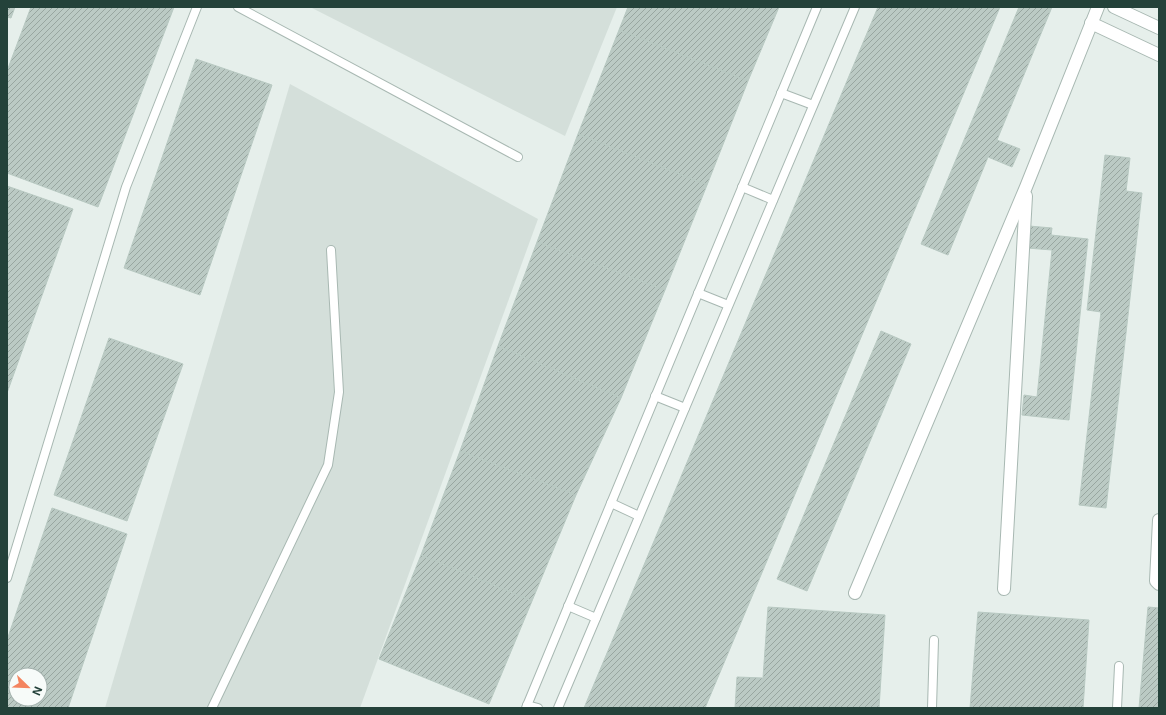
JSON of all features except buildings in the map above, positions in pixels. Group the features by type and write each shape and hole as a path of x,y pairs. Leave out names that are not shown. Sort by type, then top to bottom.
{"street":[{"path":"855,593 1026,187 1098,7"},
{"path":"1114,7 1159,28"},
{"path":"1091,23 1159,55"},
{"path":"1004,589 1026,187"},
{"path":"1159,520 1156,581 1159,584"}],"lane":[{"path":"7,578 126,187 197,7"},
{"path":"238,7 518,157"},
{"path":"538,708 527,706 817,7"},
{"path":"558,708 855,7"},
{"path":"782,93 813,105"},
{"path":"742,187 773,200"},
{"path":"212,708 328,465 339,392 331,250"},
{"path":"698,293 728,305"},
{"path":"655,396 685,408"},
{"path":"611,502 639,516"},
{"path":"568,606 596,618"},
{"path":"932,708 934,640"},
{"path":"1117,708 1119,666"}],"shaded area":[{"path":"310,7 617,7 565,136"},
{"path":"290,84 538,219 360,708 105,708"}]}
